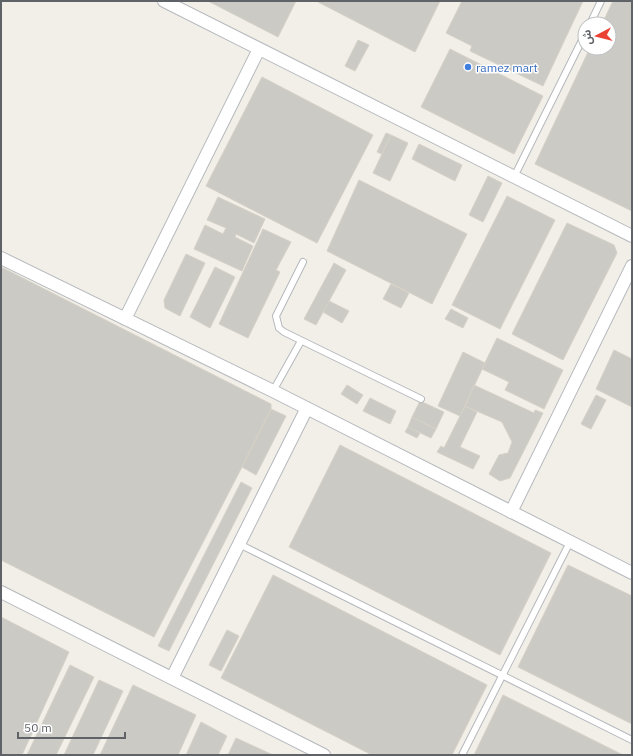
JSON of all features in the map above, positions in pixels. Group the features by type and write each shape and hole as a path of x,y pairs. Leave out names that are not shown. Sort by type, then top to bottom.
{"street":[{"path":"164,1 632,236"},
{"path":"125,319 259,49"},
{"path":"1,258 273,391 632,572"},
{"path":"511,512 632,266"},
{"path":"172,678 307,408"},
{"path":"1,592 324,755"}],"lane":[{"path":"594,16 601,1"},
{"path":"514,177 577,50"},
{"path":"303,262 276,316 279,328 302,341 421,398"},
{"path":"273,391 302,341"},
{"path":"462,755 570,542"},
{"path":"239,544 503,674 632,740"}],"building":[{"path":"208,1 296,1 278,37"},
{"path":"440,1 415,52 318,2"},
{"path":"462,1 583,1 543,86 470,51 472,46 446,33"},
{"path":"613,1 632,1 632,211 535,164 586,56 617,56 617,16 606,16"},
{"path":"358,40 369,45 355,71 345,66"},
{"path":"450,49 543,96 514,154 421,107"},
{"path":"262,77 373,135 317,243 206,186"},
{"path":"386,133 391,135 382,154 377,152"},
{"path":"391,135 408,143 390,181 373,173"},
{"path":"419,144 462,165 455,181 412,159"},
{"path":"488,176 502,183 483,222 469,215"},
{"path":"359,180 467,234 432,304 327,251"},
{"path":"507,196 555,220 500,329 452,305"},
{"path":"218,197 265,219 254,243 236,234 235,237 253,246 242,271 194,249 205,225 223,234 226,228 207,220"},
{"path":"567,223 614,245 617,253 563,360 512,334"},
{"path":"263,229 291,242 276,270 280,272 248,338 219,324"},
{"path":"186,254 205,263 180,316 165,308 164,300"},
{"path":"334,263 346,270 316,325 304,319"},
{"path":"1,267 271,404 271,409 242,467 154,637 1,560"},
{"path":"215,267 235,277 210,328 190,317"},
{"path":"391,284 409,293 401,308 383,299"},
{"path":"329,301 349,311 342,323 323,312"},
{"path":"451,309 468,318 463,328 445,319"},
{"path":"497,338 563,370 544,409 505,390 509,382 482,369"},
{"path":"614,350 632,359 632,407 596,389"},
{"path":"463,352 485,363 460,416 438,406"},
{"path":"347,385 363,395 357,404 341,394"},
{"path":"474,385 534,413 535,410 543,413 510,478 500,481 489,474 499,455 508,453 512,442 502,422 465,406"},
{"path":"596,395 606,400 591,429 581,424"},
{"path":"370,398 396,411 390,424 363,411"},
{"path":"420,401 444,412 436,429 412,417"},
{"path":"465,406 477,412 460,447 480,456 473,469 437,452 441,446 444,448"},
{"path":"271,409 286,416 256,475 242,467"},
{"path":"412,417 436,429 431,438 408,427"},
{"path":"408,427 420,433 417,438 405,432"},
{"path":"340,445 551,553 500,655 289,547"},
{"path":"241,482 252,488 169,651 158,646"},
{"path":"568,565 632,596 632,724 518,667"},
{"path":"273,575 487,685 452,755 372,755 221,678"},
{"path":"1,617 69,652 22,755 1,755"},
{"path":"227,630 239,636 221,671 209,665"},
{"path":"70,665 94,677 56,755 27,755"},
{"path":"99,680 123,691 93,755 64,755"},
{"path":"133,685 196,715 178,755 100,755"},
{"path":"503,695 623,755 474,755"},
{"path":"201,722 227,736 218,755 186,755"},
{"path":"236,738 273,755 228,755"}],"place":[{"name":"ramez mart","path":"468,67"}]}
